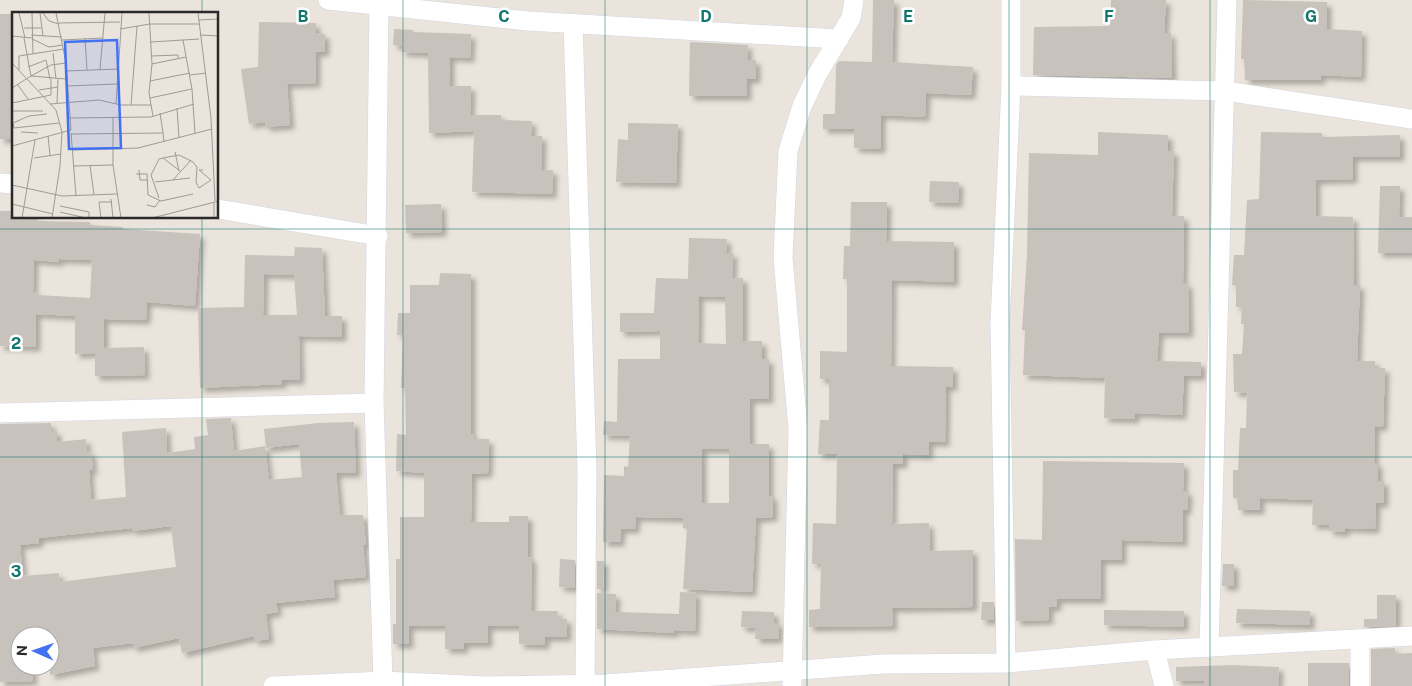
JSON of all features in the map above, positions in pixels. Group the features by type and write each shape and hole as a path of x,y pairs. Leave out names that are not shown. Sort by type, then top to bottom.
{"street":[{"path":"328,0 572,23 839,39"},
{"path":"792,677 798,429 782,258 788,151 802,106 818,73 851,18 854,0"},
{"path":"1006,664 1000,323 1011,86 1011,0"},
{"path":"1209,647 1227,0"},
{"path":"379,6 378,236 374,404 384,681"},
{"path":"572,23 587,470 585,684"},
{"path":"1011,86 1225,91 1412,119"},
{"path":"219,209 378,236"},
{"path":"0,414 374,404"},
{"path":"273,686 384,681 486,686 792,677 883,664 1006,664 1155,650 1412,636"},
{"path":"1360,640 1360,686"},
{"path":"1155,650 1164,686"}],"building":[{"path":"873,0 894,0 892,62 973,67 971,95 926,93 925,117 881,115 881,149 854,148 854,129 823,129 823,114 835,114 836,65 839,61 872,62"},
{"path":"1111,0 1166,0 1164,33 1171,33 1172,78 1033,75 1034,27 1110,26"},
{"path":"1243,0 1327,2 1327,29 1362,31 1361,77 1321,75 1321,80 1245,80 1244,59 1241,59"},
{"path":"0,14 12,14 12,139 0,139"},
{"path":"259,22 316,23 316,33 325,34 325,52 316,52 316,83 287,84 290,125 266,127 265,122 249,124 241,69 258,67"},
{"path":"394,29 413,30 413,32 471,34 470,58 450,57 450,86 471,86 470,115 501,115 501,120 532,121 531,136 542,136 541,170 553,170 552,194 472,192 474,131 429,133 428,53 402,52 402,46 393,45"},
{"path":"690,42 748,45 747,60 756,60 756,79 747,79 747,96 689,96"},
{"path":"628,123 678,124 676,183 616,182 618,139 628,140"},
{"path":"1098,132 1168,135 1168,151 1174,151 1172,216 1184,216 1183,283 1188,283 1189,333 1159,333 1157,361 1201,362 1201,376 1184,376 1182,415 1135,413 1135,419 1104,418 1105,378 1023,375 1025,330 1022,330 1027,255 1029,153 1098,155"},
{"path":"1261,132 1322,133 1322,137 1400,135 1400,157 1353,157 1353,179 1316,180 1316,216 1353,217 1354,285 1360,285 1357,361 1375,361 1375,368 1385,368 1383,427 1375,426 1374,463 1378,463 1378,481 1384,481 1384,503 1376,503 1375,529 1345,528 1345,532 1329,531 1329,525 1312,525 1313,500 1260,498 1260,510 1238,510 1238,498 1233,498 1233,470 1238,470 1240,428 1246,428 1247,393 1234,392 1233,354 1242,354 1244,324 1241,324 1242,307 1236,307 1236,285 1232,285 1234,255 1244,255 1247,200 1259,199"},
{"path":"930,181 959,182 958,203 929,202"},
{"path":"1380,186 1400,186 1399,217 1412,217 1412,253 1378,253"},
{"path":"851,202 887,202 886,241 954,242 954,282 892,280 891,366 953,367 953,387 946,386 945,442 929,442 929,455 903,454 903,464 893,464 892,524 929,523 930,551 973,550 973,607 892,608 893,626 809,627 809,610 820,609 821,564 812,564 813,523 836,524 837,454 818,454 820,420 829,420 829,379 820,379 820,351 847,352 847,279 843,279 844,246 850,246"},
{"path":"441,204 442,232 406,233 405,205"},
{"path":"0,211 12,211 12,219 90,222 90,225 123,227 123,229 200,234 195,306 147,302 146,320 104,319 104,348 144,347 145,375 95,376 95,353 75,354 75,316 36,314 36,347 0,346","holes":["59,259 92,260 90,298 37,295 37,292 33,292 34,260 59,262"]},
{"path":"689,238 727,239 726,253 733,253 732,278 743,278 743,341 762,341 762,359 769,359 769,399 750,399 750,444 769,444 769,496 773,496 773,517 756,518 752,592 683,589 687,529 683,528 683,518 636,517 635,529 621,529 620,542 603,542 604,475 624,476 624,466 628,467 630,436 603,435 604,421 617,422 618,359 660,359 660,331 620,332 620,313 654,313 656,278 688,279","holes":["699,296 725,297 726,344 698,343","702,449 729,449 729,503 702,503"]},
{"path":"295,247 322,248 325,316 342,316 342,337 299,336 300,380 282,380 282,384 200,388 198,308 244,307 245,255 294,256","holes":["264,274 294,275 297,315 263,315"]},
{"path":"440,273 471,274 471,434 474,434 474,439 489,439 488,473 472,474 471,522 509,522 509,516 528,516 528,557 532,558 531,611 558,611 557,618 567,619 567,637 545,637 545,645 519,644 519,626 488,626 488,643 464,643 464,649 445,649 445,626 409,626 409,644 393,644 393,624 396,624 396,559 400,559 400,517 424,517 424,473 396,471 397,434 406,435 405,388 401,388 403,335 397,335 398,313 410,313 410,285 439,285"},
{"path":"231,418 234,451 265,446 269,480 302,477 299,444 266,448 264,429 318,423 354,422 356,473 336,473 340,515 363,515 366,545 363,545 366,577 333,580 335,597 276,603 278,612 266,614 269,639 254,641 254,636 182,653 179,638 133,648 133,643 93,648 95,666 60,673 60,626 10,626 10,676 33,676 33,681 0,682 0,424 51,423 51,431 57,431 57,442 86,439 87,452 91,451 93,470 89,470 91,499 95,500 126,497 122,432 166,428 167,453 195,449 194,437 208,435 206,419","holes":["171,526 176,567 60,582 59,573 23,576 20,545 39,543 39,538 132,528 132,531"]},
{"path":"1043,461 1184,463 1183,491 1188,491 1187,510 1183,510 1183,542 1122,540 1122,560 1101,560 1101,599 1057,599 1057,607 1049,607 1049,620 1016,621 1015,539 1042,540"},
{"path":"560,559 575,560 575,588 559,587"},
{"path":"597,561 604,561 603,589 597,589"},
{"path":"1223,564 1234,564 1234,586 1222,586"},
{"path":"680,592 696,593 695,631 674,630 674,633 597,629 597,593 616,594 615,612 679,614"},
{"path":"1377,595 1396,595 1396,626 1364,627 1364,619 1377,619"},
{"path":"982,602 994,602 994,620 981,620"},
{"path":"1237,609 1310,611 1310,625 1236,623"},
{"path":"1104,610 1184,611 1184,627 1104,625"},
{"path":"742,611 774,612 774,623 779,623 778,639 755,639 756,628 741,627"},
{"path":"1395,648 1395,654 1412,653 1412,686 1371,686 1371,649"},
{"path":"1308,663 1349,663 1349,686 1308,686"},
{"path":"1234,665 1279,667 1278,686 1204,686 1204,681 1176,681 1176,667"}]}
